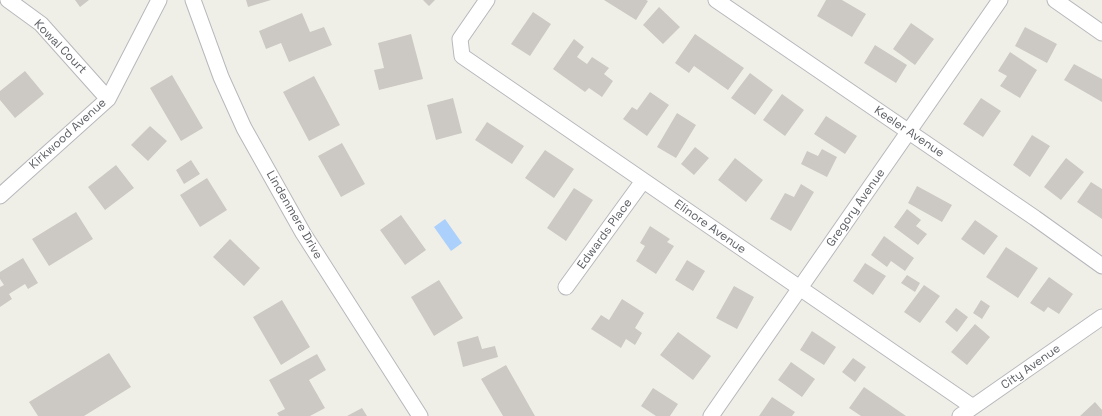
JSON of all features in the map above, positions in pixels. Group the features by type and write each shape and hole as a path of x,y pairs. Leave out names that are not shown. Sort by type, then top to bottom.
{"street":[{"name":"Kowal Court","path":"8,0 41,24 108,99"},
{"name":"Kirkwood Avenue","path":"0,196 108,99 159,0"},
{"name":"Lindenmere Drive","path":"193,0 221,77 244,128 303,233 420,416"},
{"name":"Elinore Avenue","path":"487,0 460,39 462,56 973,407"},
{"name":"Keeler Avenue","path":"716,0 1035,218 1102,266"},
{"name":"Gregory Avenue","path":"712,416 1000,0"},
{"path":"1055,0 1102,33"},
{"name":"Edwards Place","path":"566,287 643,181"},
{"name":"City Avenue","path":"960,416 1102,317"}],"water":[{"path":"445,219 462,243 451,251 434,227"}],"building":[{"path":"75,0 89,0 80,7"},
{"path":"246,0 271,0 248,7"},
{"path":"423,0 435,0 429,6"},
{"path":"604,0 646,0 648,1 636,20"},
{"path":"826,0 842,0 866,14 852,37 817,16"},
{"path":"659,7 680,27 663,44 643,25"},
{"path":"533,12 551,24 530,56 511,44"},
{"path":"302,13 310,32 324,27 332,45 289,62 281,43 266,49 259,31"},
{"path":"911,23 934,39 915,65 893,49"},
{"path":"1025,27 1057,44 1047,63 1015,46"},
{"path":"411,34 423,79 379,90 374,70 384,68 378,43"},
{"path":"695,34 744,68 728,90 694,66 689,73 675,63"},
{"path":"574,39 584,47 577,57 587,64 592,57 609,68 604,74 613,81 602,97 589,88 585,92 553,69"},
{"path":"875,45 907,65 896,83 864,63"},
{"path":"1010,52 1037,70 1020,98 1000,86 1007,76 998,71"},
{"path":"1074,64 1102,79 1102,102 1064,80"},
{"path":"25,71 44,94 15,118 0,100 0,91"},
{"path":"750,73 773,90 755,115 731,98"},
{"path":"172,75 203,128 181,141 150,88"},
{"path":"314,76 340,125 309,141 283,92"},
{"path":"650,92 669,105 647,136 623,119 632,107 637,110"},
{"path":"782,94 804,110 785,136 763,120"},
{"path":"453,98 462,133 436,140 427,105"},
{"path":"981,98 1001,111 983,137 963,124"},
{"path":"677,113 696,125 676,158 657,147"},
{"path":"826,116 857,136 845,154 814,134"},
{"path":"487,122 524,146 512,164 475,140"},
{"path":"150,126 167,141 148,161 131,145"},
{"path":"1032,135 1050,146 1030,177 1013,165"},
{"path":"342,143 365,184 341,197 318,156"},
{"path":"695,147 709,158 694,175 681,164"},
{"path":"822,149 837,157 827,177 801,164 807,151 818,156"},
{"path":"545,150 574,169 554,198 525,178"},
{"path":"735,158 763,180 746,202 718,180"},
{"path":"1066,158 1084,172 1061,200 1044,187"},
{"path":"191,160 200,174 184,184 176,170"},
{"path":"116,165 134,188 105,210 88,187"},
{"path":"207,178 227,210 200,227 180,195"},
{"path":"1091,182 1102,189 1102,219 1077,202"},
{"path":"801,184 814,192 791,231 770,219 785,193 794,197"},
{"path":"917,186 952,205 942,222 908,203"},
{"path":"574,188 593,200 566,241 547,228"},
{"path":"907,209 921,220 916,226 927,234 918,245 894,227"},
{"path":"76,212 93,239 49,266 32,239"},
{"path":"401,215 426,250 405,265 380,230"},
{"path":"975,220 998,236 984,255 961,239"},
{"path":"650,226 670,239 667,242 674,246 656,274 636,261 645,246 640,243"},
{"path":"884,236 914,258 905,271 891,261 887,267 871,255"},
{"path":"230,239 260,268 244,286 213,257"},
{"path":"1006,247 1038,268 1018,298 986,277"},
{"path":"23,258 38,283 28,289 25,284 9,294 12,299 0,307 0,287 4,285 0,279 0,272"},
{"path":"687,260 705,271 693,291 675,280"},
{"path":"865,263 886,276 873,295 853,281"},
{"path":"907,275 920,283 915,292 901,283"},
{"path":"1049,277 1073,294 1059,314 1048,307 1044,312 1030,303"},
{"path":"439,280 463,318 434,336 411,297"},
{"path":"924,285 940,296 920,323 904,312"},
{"path":"734,286 754,297 737,329 716,318"},
{"path":"622,299 644,313 635,328 642,333 635,345 626,339 621,348 591,329 601,315 609,320"},
{"path":"282,300 310,347 281,365 253,317"},
{"path":"981,300 990,306 982,319 973,313"},
{"path":"956,308 968,317 957,332 945,322"},
{"path":"975,324 990,337 967,365 951,352"},
{"path":"812,331 836,347 824,365 800,350"},
{"path":"678,332 711,356 693,380 660,355"},
{"path":"478,336 482,349 495,346 498,357 463,367 457,342"},
{"path":"109,353 131,387 84,416 38,416 29,402"},
{"path":"317,354 326,370 309,380 325,408 310,416 279,416 277,413 285,409 269,380"},
{"path":"853,358 866,367 855,382 842,372"},
{"path":"791,362 815,379 802,397 778,380"},
{"path":"506,365 535,416 503,416 481,379"},
{"path":"864,387 906,416 861,416 849,408"},
{"path":"653,388 678,404 670,416 656,416 641,406"},
{"path":"772,397 795,412 792,416 759,416"},
{"path":"1095,402 1102,410 1102,416 1080,416"},
{"path":"362,408 367,416 347,416"}]}
